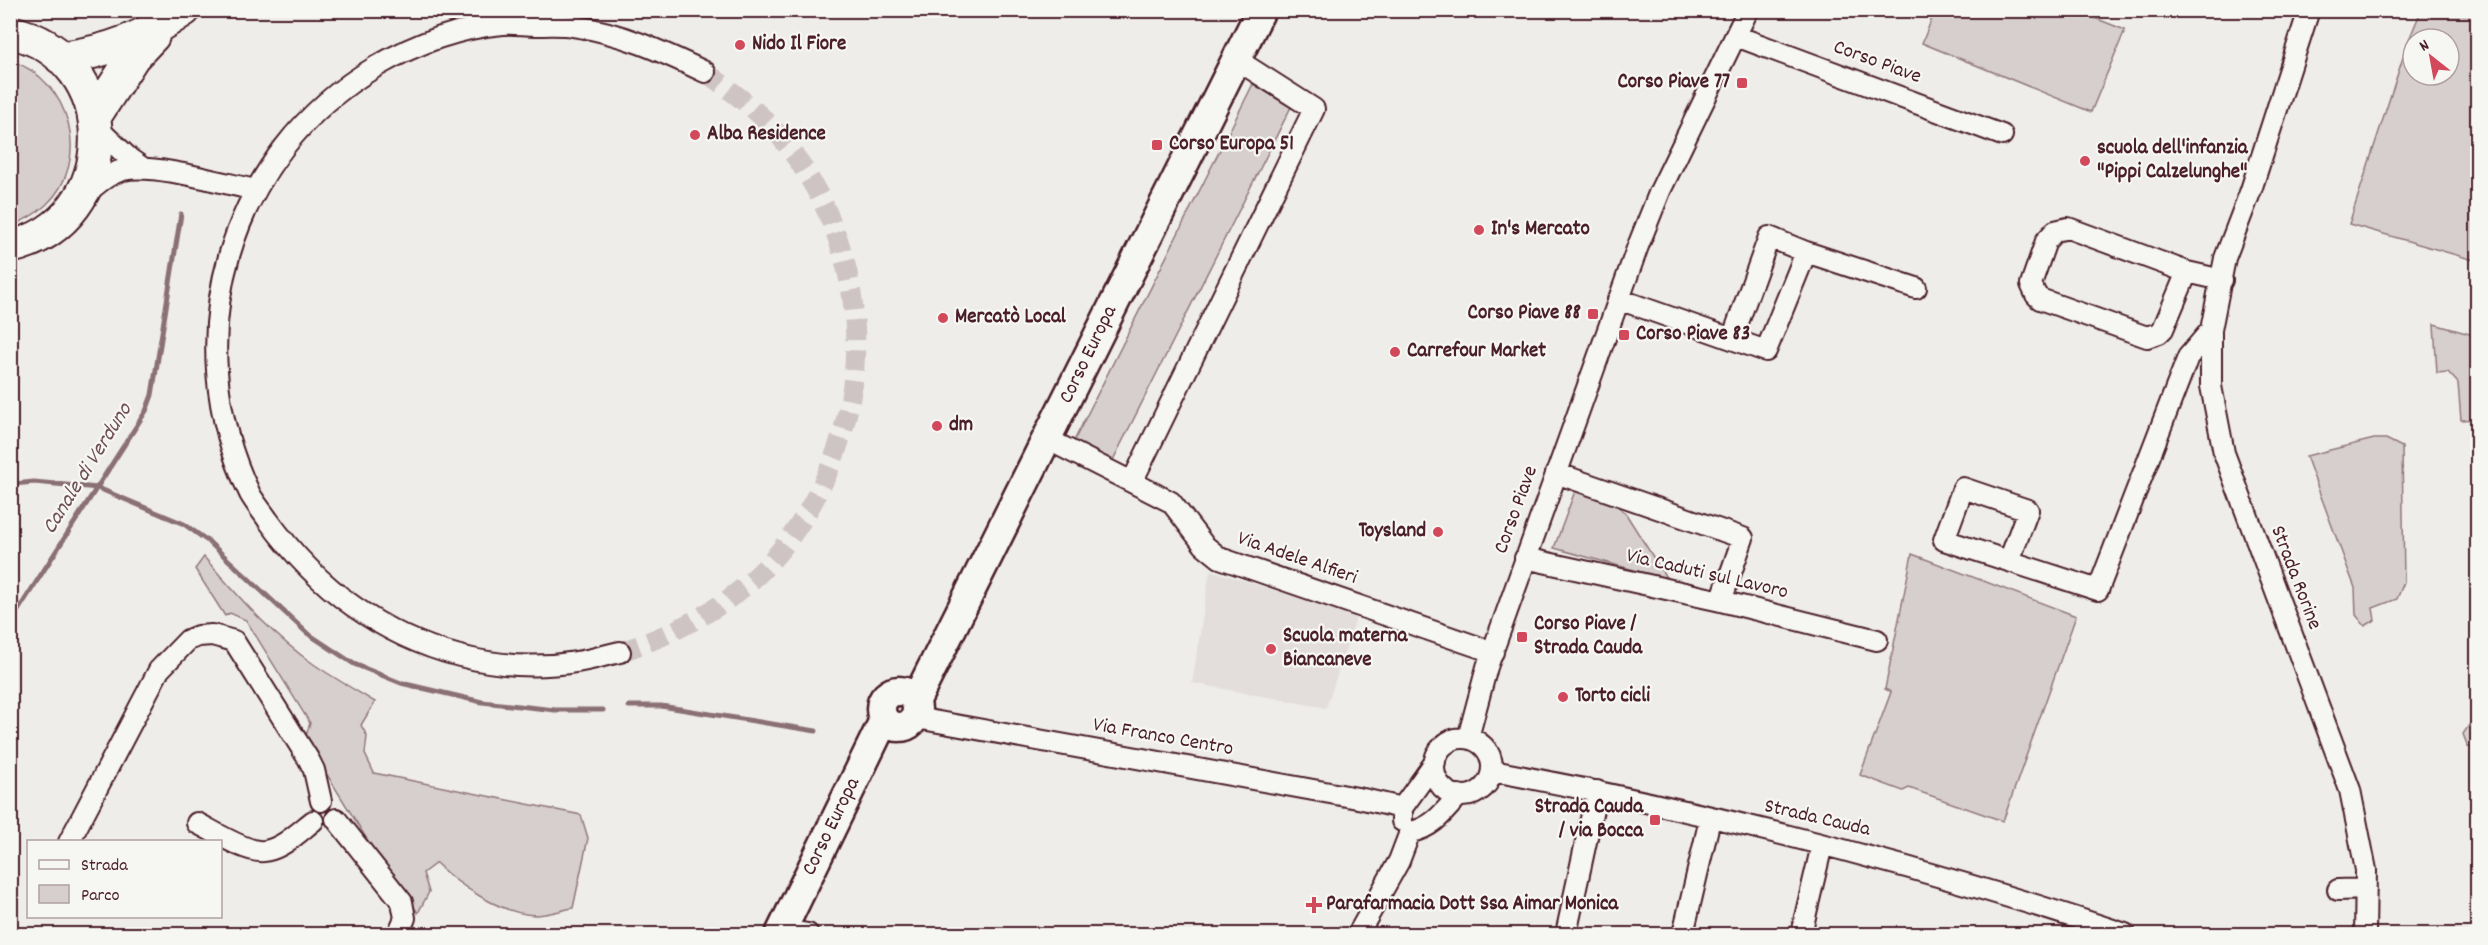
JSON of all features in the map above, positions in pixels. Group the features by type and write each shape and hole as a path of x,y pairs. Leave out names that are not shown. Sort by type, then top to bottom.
{"main road":[{"name":"Corso Europa","path":"903,711 1241,10"},
{"name":"Corso Europa","path":"903,711 1047,439 1261,10"},
{"path":"61,58 94,53 122,45 177,16"},
{"path":"96,121 133,57 177,16"},
{"path":"10,32 31,38 61,58 82,84 96,121 98,139 95,163 88,185 76,205 51,229 37,238 10,247"},
{"path":"798,934 903,711"}],"street":[{"name":"Corso Piave","path":"1468,738 1493,652 1525,558 1618,300 1660,191 1748,10"},
{"name":"Strada Rorine","path":"2309,10 2251,190 2225,258 2211,330 2211,386 2224,453 2350,790 2366,870 2365,934"},
{"path":"620,652 565,663 537,665 472,659 427,646 363,613 330,590 287,546 251,496 228,438 216,376 217,313 230,252 255,190 268,167 308,117 354,79 413,46 456,33 504,24 573,26 627,38 660,50 705,72"},
{"name":"Corso Piave","path":"1736,36 2002,135"},
{"path":"1132,482 1314,109 1245,65"},
{"path":"96,121 130,159 143,168"},
{"path":"76,205 109,175 123,170 143,168 255,190"},
{"path":"2187,272 2163,329 2147,337 2040,299 2031,284 2050,235 2061,228 2068,228 2187,272 2222,280"},
{"path":"1732,339 1768,237 1806,252 1916,288"},
{"path":"1618,300 1766,351 1806,252"},
{"path":"2009,561 2028,510 1963,488 1944,540 2098,590 2188,357 2211,330"},
{"name":"Via Adele Alfieri","path":"1047,439 1171,502 1204,545 1220,558 1493,652"},
{"path":"1556,473 1743,538 1721,601"},
{"name":"Via Caduti sul Lavoro","path":"1525,558 1721,601 1877,640"},
{"path":"70,840 159,670 188,640 198,636 212,636 234,641 309,760 314,770 321,801"},
{"name":"Via Franco Centro","path":"903,711 922,719 1364,799 1402,808"},
{"path":"1456,738 1468,738 1479,741 1487,749 1492,760 1492,771 1488,782 1480,790 1470,795 1459,795 1448,792 1440,784 1435,773 1435,762 1438,751 1446,743 1456,738"},
{"path":"1410,832 1403,823 1402,808 1435,762"},
{"name":"Strada Cauda","path":"1492,771 1597,791 1912,868 2125,934"},
{"path":"1566,934 1597,791"},
{"path":"1410,832 1420,831 1430,825 1459,795"},
{"path":"321,801 333,804 337,811 336,819 402,902 405,918 398,934"},
{"path":"313,822 311,809 321,801"},
{"path":"313,822 325,827 336,819"},
{"path":"1683,934 1710,819"},
{"path":"197,823 253,850 264,851 278,847 313,822"},
{"path":"1358,934 1399,861 1410,832"},
{"path":"1801,934 1822,845"},
{"path":"2338,890 2366,889"}],"shaded area":[{"name":"Scuola materna Biancaneve","path":"1210,570 1357,616 1326,708 1192,683"}],"green space":[{"path":"1935,11 2077,11 2125,30 2091,112 1922,43"},
{"path":"2421,11 2477,11 2477,261 2349,224 2401,64 2401,87 2461,87 2461,27 2414,27"},
{"path":"11,61 31,71 48,85 60,103 68,123 71,145 69,166 60,187 42,209 11,226"},
{"path":"1253,84 1291,107 1112,462 1074,441"},
{"path":"2434,324 2477,336 2477,419 2461,420 2458,383 2448,372 2437,373"},
{"path":"2374,439 2386,439 2402,447 2404,582 2397,599 2373,608 2375,620 2365,626 2356,615 2355,588 2306,456"},
{"path":"1575,491 1614,502 1626,514 1667,579 1554,548"},
{"path":"1912,554 2076,616 2003,821 1909,788 1903,791 1860,775 1891,692 1885,689"},
{"path":"204,557 256,615 299,654 375,702 361,725 367,736 365,754 374,773 581,815 588,838 573,908 535,915 509,910 469,889 436,863 423,873 429,892 418,913 373,849 305,739 310,723 246,620 230,613 225,616 195,569"},
{"path":"2478,717 2477,749 2468,747 2463,734 2474,718"}],"waterway":[{"name":"Canale di Verduno","path":"10,623 146,411 152,395 181,214"},
{"path":"10,488 14,484 34,482 98,488 184,524 209,542 307,633 354,664 401,683 482,702 555,710 603,710"},
{"path":"629,706 661,706 816,731"}],"tunnel":[{"path":"620,652 664,635 707,613 746,586 763,570 779,552 811,505 835,455 850,402 855,349 852,296 839,243 817,192 786,144 768,123 738,96 705,72"}],"place":[{"name":"Nido Il Fiore","path":"740,45"},
{"name":"Corso Piave 77","path":"1742,83"},
{"name":"Alba Residence","path":"695,135"},
{"name":"Corso Europa 51","path":"1157,145"},
{"name":"scuola dell'infanzia \"Pippi Calzelunghe\"","path":"2085,161"},
{"name":"In's Mercato","path":"1479,230"},
{"name":"Corso Piave 88","path":"1593,314"},
{"name":"Mercatò Local","path":"943,318"},
{"name":"Corso Piave 83","path":"1624,335"},
{"name":"Carrefour Market","path":"1395,352"},
{"name":"dm","path":"937,426"},
{"name":"Toysland","path":"1438,532"},
{"name":"Corso Piave / Strada Cauda","path":"1522,637"},
{"name":"Scuola materna Biancaneve","path":"1271,649"},
{"name":"Torto cicli","path":"1563,697"},
{"name":"Strada Cauda / via Bocca","path":"1655,820"},
{"name":"Parafarmacia Dott Ssa Aimar Monica","path":"1314,905"}]}
